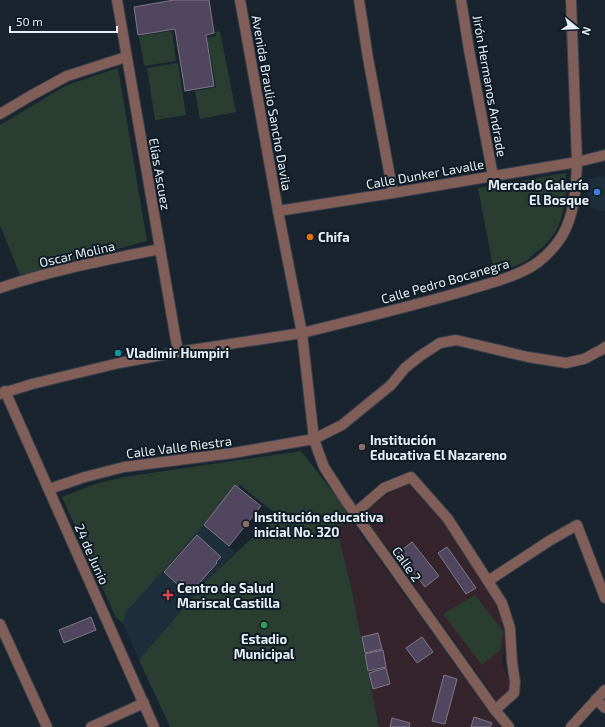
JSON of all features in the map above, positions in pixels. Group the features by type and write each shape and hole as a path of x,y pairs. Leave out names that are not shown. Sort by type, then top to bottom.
{"street":[{"name":"Elías Ascuez","path":"117,0 178,352"},
{"name":"Avenida Braulio Sancho Davila","path":"240,0 278,211 302,333"},
{"path":"359,0 393,193"},
{"name":"Jirón Hermanos Andrade","path":"461,0 493,176"},
{"name":"Calle Pedro Bocanegra","path":"2,392 112,364 178,352 302,333 413,305 498,281 521,272 537,262 551,250 562,236 570,218 575,199 577,162 571,0"},
{"path":"0,114 67,76 126,57"},
{"name":"Calle Dunker Lavalle","path":"278,211 577,162 605,155"},
{"name":"Oscar Molina","path":"0,288 82,265 160,248"},
{"name":"Calle 2","path":"302,333 314,439 324,467 495,710 509,727"},
{"name":"Calle Valle Riestra","path":"49,489 85,477 124,467 233,453 314,439 342,425 391,385 405,368 440,343 456,340 528,357 566,363 584,359 605,347"},
{"name":"24 de Junio","path":"2,392 49,489 154,727"},
{"path":"355,513 384,488 411,477 448,519 502,603 510,628 515,682 514,692 495,710"},
{"path":"488,581 549,541 577,525 605,598"},
{"path":"0,624 47,727"},
{"path":"571,727 605,690"},
{"path":"596,700 605,708"},
{"path":"91,727 144,703"}],"shaded area":[{"name":"Mercado Galería El Bosque","path":"605,176 605,211 587,207 589,178"},
{"path":"408,483 448,527 499,608 508,628 502,662 511,686 510,691 497,702 362,513 391,492"},
{"path":"351,521 500,727 379,727 352,591 337,528"},
{"name":"Centro de Salud Mariscal Castilla","path":"204,524 236,552 210,577 139,660 123,623 126,612"}],"green space":[{"path":"172,31 176,61 144,66 139,36"},
{"path":"220,31 236,112 200,119 195,91 216,87 207,38 216,36 215,32"},
{"path":"178,63 186,115 155,120 147,68"},
{"path":"118,68 147,241 20,275 0,225 0,125 67,85"},
{"path":"566,173 564,207 556,231 544,246 526,261 494,272 478,188"},
{"name":"Estadio Municipal","path":"301,451 337,497 351,521 337,528 352,591 379,727 170,727 139,660 210,577 277,515 240,485 126,612 123,623 116,618 62,497 95,484 124,477"},
{"path":"475,595 503,631 501,649 482,665 443,614"}],"building":[{"path":"174,0 209,0 214,33 206,35 214,86 185,91 175,29 138,35 134,7"},
{"path":"235,485 261,506 229,546 204,525"},
{"path":"197,535 221,557 193,590 182,580 178,585 164,572"},
{"path":"412,542 439,576 425,587 398,553"},
{"path":"447,547 476,588 466,594 438,553"},
{"path":"91,617 96,630 64,643 59,630"},
{"path":"378,633 382,649 365,653 362,637"},
{"path":"422,637 433,652 417,663 406,648"},
{"path":"383,650 386,667 368,671 365,654"},
{"path":"386,668 390,684 373,689 369,673"},
{"path":"444,675 457,679 445,724 432,721"},
{"path":"474,717 492,723 490,727 471,727"},
{"path":"392,718 410,723 409,727 390,727"}],"place":[{"name":"Mercado Galería El Bosque","path":"597,192"},
{"name":"Chifa","path":"310,237"},
{"name":"Vladimir Humpiri","path":"118,353"},
{"name":"Institución Educativa El Nazareno","path":"362,447"},
{"name":"Institución educativa inicial No. 320","path":"246,524"},
{"name":"Centro de Salud Mariscal Castilla","path":"168,595"},
{"name":"Estadio Municipal","path":"264,625"}]}
